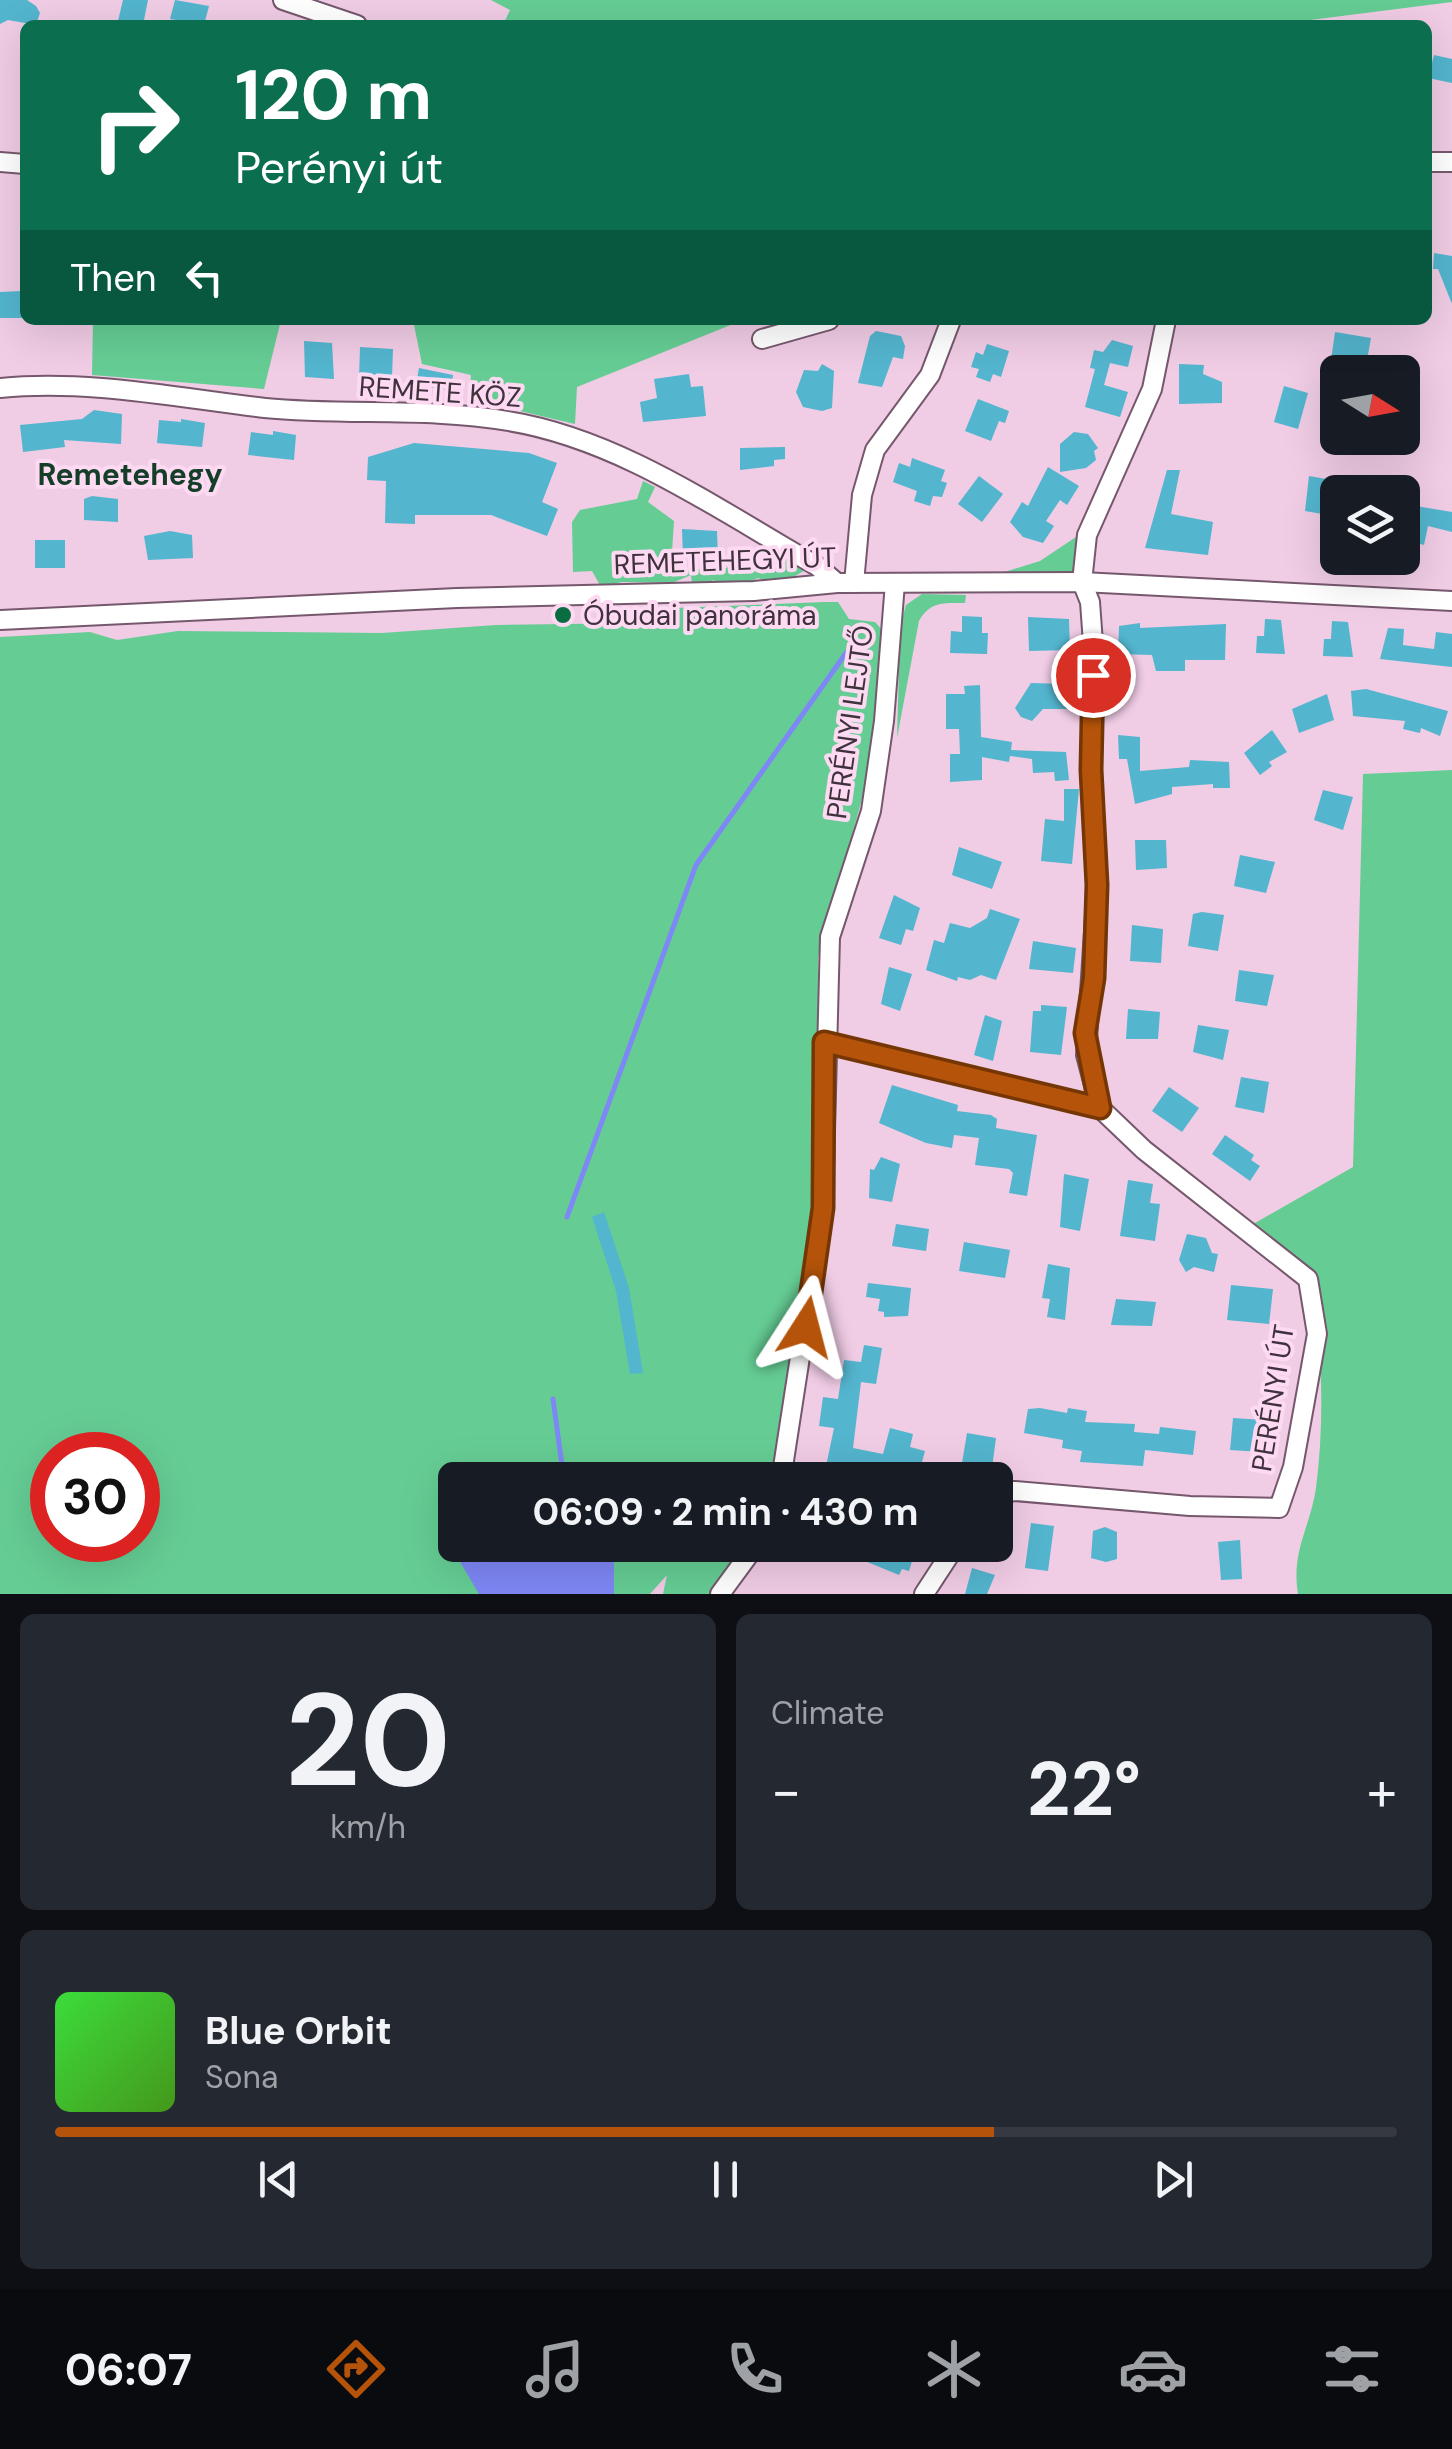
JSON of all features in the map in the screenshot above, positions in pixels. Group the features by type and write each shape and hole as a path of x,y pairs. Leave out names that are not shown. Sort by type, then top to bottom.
{"street":[{"path":"283,0 331,14"},
{"path":"762,339 811,325"},
{"path":"846,583 862,494 875,450 930,375 948,325"},
{"path":"824,1042 1100,1108 1085,1033 1094,978 1097,885 1091,770 1094,643 1090,602 1082,582 1086,535 1152,389 1165,325"},
{"name":"REMETE KÖZ","path":"0,388 76,387 290,410 474,417 542,428 654,473 846,583"},
{"name":"REMETEHEGYI ÚT","path":"0,620 457,598 754,591 846,583 1082,582 1452,601"},
{"name":"PERÉNYI LEJTŐ","path":"784,1462 823,1208 824,1042 830,938 871,811 884,721 895,583"},
{"name":"PERÉNYI ÚT","path":"1013,1491 1190,1506 1279,1508 1293,1467 1316,1334 1308,1279 1144,1150 1100,1108"},
{"path":"720,1594 744,1562"},
{"path":"924,1594 945,1562"}],"green space":[{"path":"491,0 1452,0 1310,20 505,20 510,10"},
{"path":"93,325 280,325 264,389 92,375"},
{"path":"414,325 731,325 577,387 575,424 469,399 471,375 422,364"},
{"path":"643,481 655,487 648,502 674,521 672,552 682,571 700,569 718,574 738,562 774,555 798,560 808,567 784,580 758,578 730,584 713,580 709,585 692,584 691,575 672,583 622,582 601,587 592,571 573,572 572,522 580,510 637,499"},
{"path":"1076,537 1077,567 1067,575 995,575 1040,561"},
{"path":"922,594 966,595 965,603 933,607 919,621 897,738 900,627 906,605"},
{"path":"838,602 849,619 875,622 885,633 870,770 818,957 817,1213 777,1462 438,1462 438,1562 735,1562 711,1594 663,1594 667,1575 650,1594 0,1594 0,637 90,632 117,640 178,631 382,633 496,625 647,623 650,609"},
{"path":"1452,770 1452,1594 1298,1594 1297,1565 1316,1488 1321,1435 1315,1302 1311,1277 1248,1227 1353,1167 1363,774"}],"water":[{"path":"460,1562 614,1562 614,1594 479,1594"}],"building":[{"path":"0,0 27,0 40,13 38,20 8,20 0,24"},
{"path":"123,0 148,0 144,20 118,20"},
{"path":"175,0 209,6 205,20 170,19"},
{"path":"1434,55 1452,59 1452,83 1432,79"},
{"path":"1434,253 1452,256 1452,304 1438,269 1433,269"},
{"path":"20,291 20,318 0,318 0,292"},
{"path":"876,331 901,336 905,346 903,359 893,357 882,387 858,383 870,336"},
{"path":"1335,332 1371,338 1368,355 1332,355"},
{"path":"1112,340 1133,346 1128,367 1110,363 1104,385 1128,392 1120,417 1085,407 1095,369 1090,368 1094,350 1103,352"},
{"path":"304,341 332,343 334,379 305,377"},
{"path":"987,344 1009,351 1001,377 993,374 990,382 976,377 979,369 971,367 976,352 983,355"},
{"path":"360,347 393,349 392,377 359,380"},
{"path":"822,364 834,371 832,408 822,411 803,407 796,392 804,370 818,371"},
{"path":"1179,364 1204,365 1203,374 1222,382 1222,403 1179,404"},
{"path":"419,368 453,375 451,391 416,385"},
{"path":"689,374 691,387 703,386 706,416 643,422 640,402 657,398 654,379"},
{"path":"1284,386 1308,393 1298,429 1274,422"},
{"path":"978,399 1009,411 1005,423 999,421 991,441 965,431"},
{"path":"94,410 122,414 121,444 64,440 65,447 23,452 20,425 82,419"},
{"path":"159,420 205,423 202,447 157,443"},
{"path":"273,431 296,435 294,460 248,455 251,432 273,435"},
{"path":"1074,432 1088,434 1098,448 1094,451 1096,460 1086,468 1060,472 1060,444"},
{"path":"414,443 529,453 557,463 542,502 558,509 547,536 491,515 415,515 415,524 385,523 386,481 367,480 368,457"},
{"path":"785,447 785,459 774,460 774,466 740,470 740,448"},
{"path":"912,458 945,470 941,481 947,483 942,497 933,496 930,506 914,501 917,491 893,482 899,463 910,467"},
{"path":"1048,467 1079,486 1067,505 1060,500 1046,521 1054,526 1043,543 1023,537 1010,522 1022,502 1028,506"},
{"path":"1167,470 1180,470 1171,514 1213,522 1208,555 1145,548"},
{"path":"979,476 1003,494 982,522 958,504"},
{"path":"1309,476 1320,478 1320,514 1305,511"},
{"path":"84,499 118,499 118,522 84,520"},
{"path":"1420,507 1452,512 1452,532 1428,526 1424,545 1420,544"},
{"path":"682,529 717,531 718,558 683,556"},
{"path":"170,531 192,535 193,558 148,560 144,536"},
{"path":"35,540 65,540 65,568 35,568"},
{"path":"962,616 982,617 982,633 988,633 987,654 950,653 951,631 962,632"},
{"path":"1028,617 1069,619 1070,650 1029,651"},
{"path":"1265,619 1281,620 1285,654 1256,653 1257,636 1264,636"},
{"path":"1332,621 1348,622 1353,657 1323,656 1324,639 1331,639"},
{"path":"1140,623 1140,628 1226,624 1225,660 1185,660 1185,671 1156,671 1152,655 1118,654 1119,626"},
{"path":"1388,628 1404,629 1403,645 1434,649 1436,632 1452,634 1452,667 1380,659"},
{"path":"1031,683 1068,684 1067,709 1043,709 1032,721 1021,717 1015,708"},
{"path":"980,685 981,737 1012,742 1011,750 1066,752 1069,780 1055,781 1054,772 1033,773 1032,759 1010,756 1009,762 982,757 982,780 950,782 950,754 960,754 959,729 946,729 946,694 965,694 964,686"},
{"path":"1366,689 1448,711 1440,736 1421,728 1420,733 1403,729 1405,721 1353,716 1351,691"},
{"path":"1327,694 1334,720 1299,733 1292,709"},
{"path":"1272,730 1287,752 1269,762 1272,766 1260,775 1244,753"},
{"path":"1118,735 1140,737 1140,771 1189,767 1190,760 1229,762 1230,788 1213,788 1213,784 1172,787 1172,794 1135,804 1127,759 1119,759"},
{"path":"1064,789 1079,789 1072,864 1041,861 1045,819 1064,821"},
{"path":"1323,790 1353,797 1343,830 1314,820"},
{"path":"1135,840 1166,840 1167,868 1136,870"},
{"path":"959,847 1002,862 992,889 952,875"},
{"path":"1240,855 1275,862 1266,893 1234,886"},
{"path":"894,895 920,908 913,931 906,929 901,945 879,938"},
{"path":"990,909 1020,919 996,980 981,975 970,980 958,977 957,981 926,970 934,940 944,943 950,923 970,928 987,918"},
{"path":"1193,914 1224,915 1218,951 1188,946"},
{"path":"1132,925 1163,929 1161,963 1130,961"},
{"path":"1033,941 1076,948 1073,973 1029,969"},
{"path":"889,967 912,974 900,1011 881,1004"},
{"path":"1239,970 1274,975 1267,1006 1235,1001"},
{"path":"1041,1005 1067,1007 1061,1055 1030,1052 1033,1011 1041,1011"},
{"path":"1128,1009 1160,1012 1158,1039 1126,1039"},
{"path":"985,1015 1002,1021 993,1061 974,1055"},
{"path":"1198,1025 1229,1030 1223,1060 1193,1052"},
{"path":"1241,1077 1269,1082 1264,1113 1235,1107"},
{"path":"892,1085 958,1105 957,1111 991,1115 997,1119 996,1128 1037,1135 1027,1196 1009,1193 1013,1173 1009,1169 975,1165 979,1138 954,1135 952,1148 926,1143 879,1123"},
{"path":"1169,1087 1199,1108 1182,1132 1152,1111"},
{"path":"1225,1135 1254,1155 1251,1160 1260,1166 1250,1181 1212,1154"},
{"path":"881,1157 900,1164 892,1202 869,1198 870,1169 874,1170"},
{"path":"1064,1174 1089,1179 1080,1231 1060,1227"},
{"path":"1128,1180 1153,1184 1150,1203 1160,1204 1155,1241 1120,1236"},
{"path":"604,1212 629,1288 643,1373 630,1374 616,1291 592,1217"},
{"path":"896,1224 929,1229 926,1251 892,1246"},
{"path":"1187,1234 1206,1238 1212,1253 1218,1254 1214,1272 1194,1267 1186,1272 1179,1260"},
{"path":"964,1242 1010,1250 1005,1278 959,1271"},
{"path":"1048,1264 1070,1268 1065,1320 1047,1317 1050,1299 1042,1298"},
{"path":"868,1283 911,1288 908,1316 884,1317 884,1312 878,1311 880,1299 866,1297"},
{"path":"1231,1285 1273,1289 1269,1324 1227,1320"},
{"path":"1116,1299 1156,1302 1152,1326 1111,1325"},
{"path":"864,1345 882,1348 876,1384 861,1382 853,1448 883,1454 890,1428 913,1434 910,1447 925,1451 922,1462 827,1462 834,1428 819,1426 823,1397 838,1399 844,1360 861,1362"},
{"path":"1068,1408 1087,1411 1085,1422 1135,1424 1134,1432 1159,1434 1160,1427 1196,1431 1193,1455 1145,1450 1143,1466 1080,1462 1082,1451 1062,1448 1063,1440 1024,1433 1028,1409 1067,1413"},
{"path":"1233,1418 1264,1420 1262,1452 1230,1450"},
{"path":"967,1433 996,1438 993,1462 962,1462"},
{"path":"1031,1523 1054,1526 1048,1571 1025,1568"},
{"path":"1105,1527 1117,1532 1117,1559 1106,1562 1091,1558 1093,1531"},
{"path":"1240,1540 1242,1579 1221,1580 1218,1542"},
{"path":"867,1562 912,1562 909,1571 902,1569 899,1575"},
{"path":"972,1568 995,1575 987,1594 965,1594"}],"waterway":[{"path":"567,1217 696,865 846,653"},
{"path":"553,1399 562,1462"}],"place":[{"name":"Óbudai panoráma","path":"563,615"}],"district":[{"name":"Remetehegy","path":"130,474"}],"route":[{"path":"806,1327 823,1208 824,1042 1100,1108 1091,1083 1085,1033 1094,978 1097,885 1091,770 1093,675"}]}
